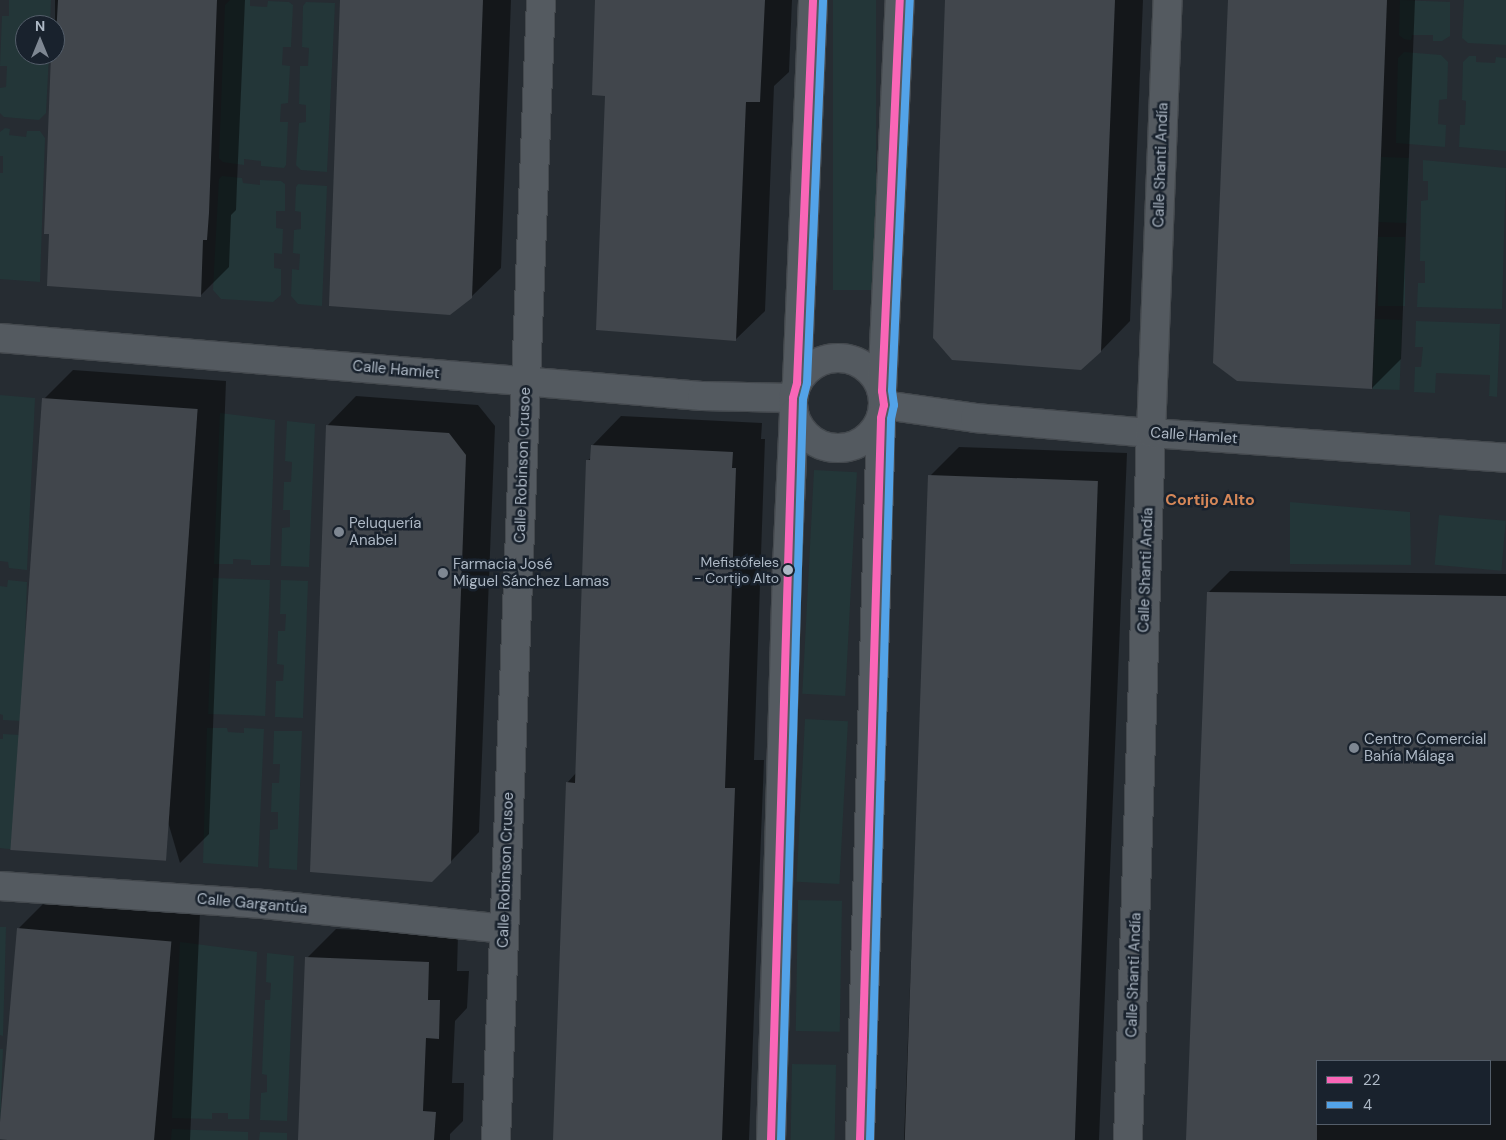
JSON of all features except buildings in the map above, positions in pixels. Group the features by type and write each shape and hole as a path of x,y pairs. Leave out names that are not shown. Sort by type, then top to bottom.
{"street":[{"name":"Calle Robinson Crusoe","path":"496,1140 541,0"},
{"path":"771,1140 787,568 813,0"},
{"path":"860,1140 882,405 900,0"},
{"name":"Calle Shanti Andía","path":"1128,1140 1151,433 1168,0"},
{"name":"Calle Hamlet","path":"0,338 702,396 795,398"},
{"path":"843,358 860,363 874,375 882,405 872,432 860,443 844,448 828,446 812,440 801,428 795,398 808,369 824,359 843,358"},
{"name":"Calle Hamlet","path":"882,405 975,418 1151,433 1506,458"},
{"name":"Calle Gargantúa","path":"0,886 263,904 504,929"}],"shaded area":[{"path":"9,0 51,0 50,15 15,15 15,65 48,65 46,113 39,120 4,117 0,113 0,88 6,87 7,66 0,66 2,16 9,16"},
{"path":"230,0 250,0 250,6 267,7 268,1 289,2 293,5 291,47 283,47 282,65 290,66 288,103 281,104 280,122 288,122 286,165 284,168 261,166 261,161 244,159 244,165 223,162 219,158 225,5"},
{"path":"833,0 876,0 876,290 833,290"},
{"path":"1400,0 1450,2 1450,36 1442,41 1433,41 1433,35 1412,35 1411,40 1404,39 1399,35"},
{"path":"1464,0 1506,0 1506,45 1468,43 1462,38"},
{"path":"306,2 335,3 327,172 301,170 296,165 299,123 306,122 306,105 299,104 300,66 308,66 309,48 302,47 303,6"},
{"path":"1404,52 1441,55 1448,62 1447,99 1439,100 1438,124 1446,125 1445,147 1396,143 1398,58"},
{"path":"1469,56 1476,56 1476,62 1495,63 1496,57 1506,58 1506,151 1459,147 1460,125 1465,125 1466,101 1462,100 1463,62"},
{"path":"5,128 10,129 9,135 26,137 27,131 40,131 45,138 40,282 0,279 0,173 3,173 3,156 0,156 0,132"},
{"path":"1381,157 1409,158 1407,223 1379,222"},
{"path":"1423,160 1506,168 1502,309 1417,307 1418,283 1425,283 1425,261 1420,261 1421,201 1428,200 1428,181 1423,181"},
{"path":"222,176 242,178 243,183 260,185 260,180 281,181 285,184 285,211 276,211 276,228 283,229 282,254 274,253 274,268 281,269 281,295 273,302 221,299 213,290 219,179"},
{"path":"298,184 327,186 322,306 298,304 291,296 292,269 299,270 300,254 293,253 294,230 301,229 301,212 295,211 296,187"},
{"path":"1378,237 1405,237 1405,306 1378,306"},
{"path":"1375,319 1402,320 1400,390 1373,389"},
{"path":"1416,321 1500,324 1497,397 1489,396 1490,375 1436,373 1435,393 1414,392 1415,367 1421,367 1423,347 1415,347"},
{"path":"0,395 35,398 27,570 9,568 8,562 0,561"},
{"path":"220,413 275,420 270,565 251,565 251,560 233,559 233,564 214,564"},
{"path":"287,421 315,424 309,567 281,566 282,528 290,527 290,510 283,510 284,482 291,482 292,462 285,461"},
{"path":"814,470 857,472 845,696 802,694"},
{"path":"1290,502 1410,512 1411,565 1290,564"},
{"path":"1439,515 1506,521 1501,571 1435,565"},
{"path":"213,578 270,580 265,716 208,714"},
{"path":"8,580 27,582 22,721 3,720 3,715 0,714 0,586 7,587"},
{"path":"281,580 308,581 303,718 275,717 276,681 283,681 284,665 277,664 278,631 285,631 286,614 280,614"},
{"path":"805,719 848,721 839,884 796,882"},
{"path":"207,728 227,728 228,732 244,733 244,728 264,729 258,867 203,863"},
{"path":"274,731 302,731 297,870 269,868 270,830 278,829 278,812 271,812 272,783 279,783 280,764 273,764"},
{"path":"3,734 21,735 18,850 0,848 0,739 3,739"},
{"path":"798,900 842,901 840,1032 796,1031"},
{"path":"0,927 6,927 3,1036 0,1035"},
{"path":"180,942 257,952 249,1119 228,1119 228,1113 212,1113 212,1119 172,1118"},
{"path":"267,953 294,956 287,1121 260,1120 261,1093 267,1092 267,1075 262,1074 265,1000 270,1000 271,983 266,982"},
{"path":"0,1049 3,1049 0,1125"},
{"path":"792,1064 836,1065 835,1140 791,1140"},
{"path":"172,1129 248,1132 248,1140 171,1140"},
{"path":"260,1132 287,1133 287,1140 259,1140"}],"transit line":[{"name":"22","path":"771,1140 793,398 797,383 813,0"},
{"name":"4","path":"781,1140 803,399 807,383 823,0"},
{"name":"22","path":"860,1140 881,418 884,405 882,391 900,0"},
{"name":"4","path":"870,1140 891,419 894,405 892,390 910,0"}],"place":[{"name":"Peluquería Anabel","path":"339,532"},
{"name":"Mefistófeles - Cortijo Alto","path":"788,570"},
{"name":"Farmacia José Miguel Sánchez Lamas","path":"443,573"},
{"name":"Centro Comercial Bahía Málaga","path":"1354,748"}],"district":[{"name":"Cortijo Alto","path":"1210,500"}]}
